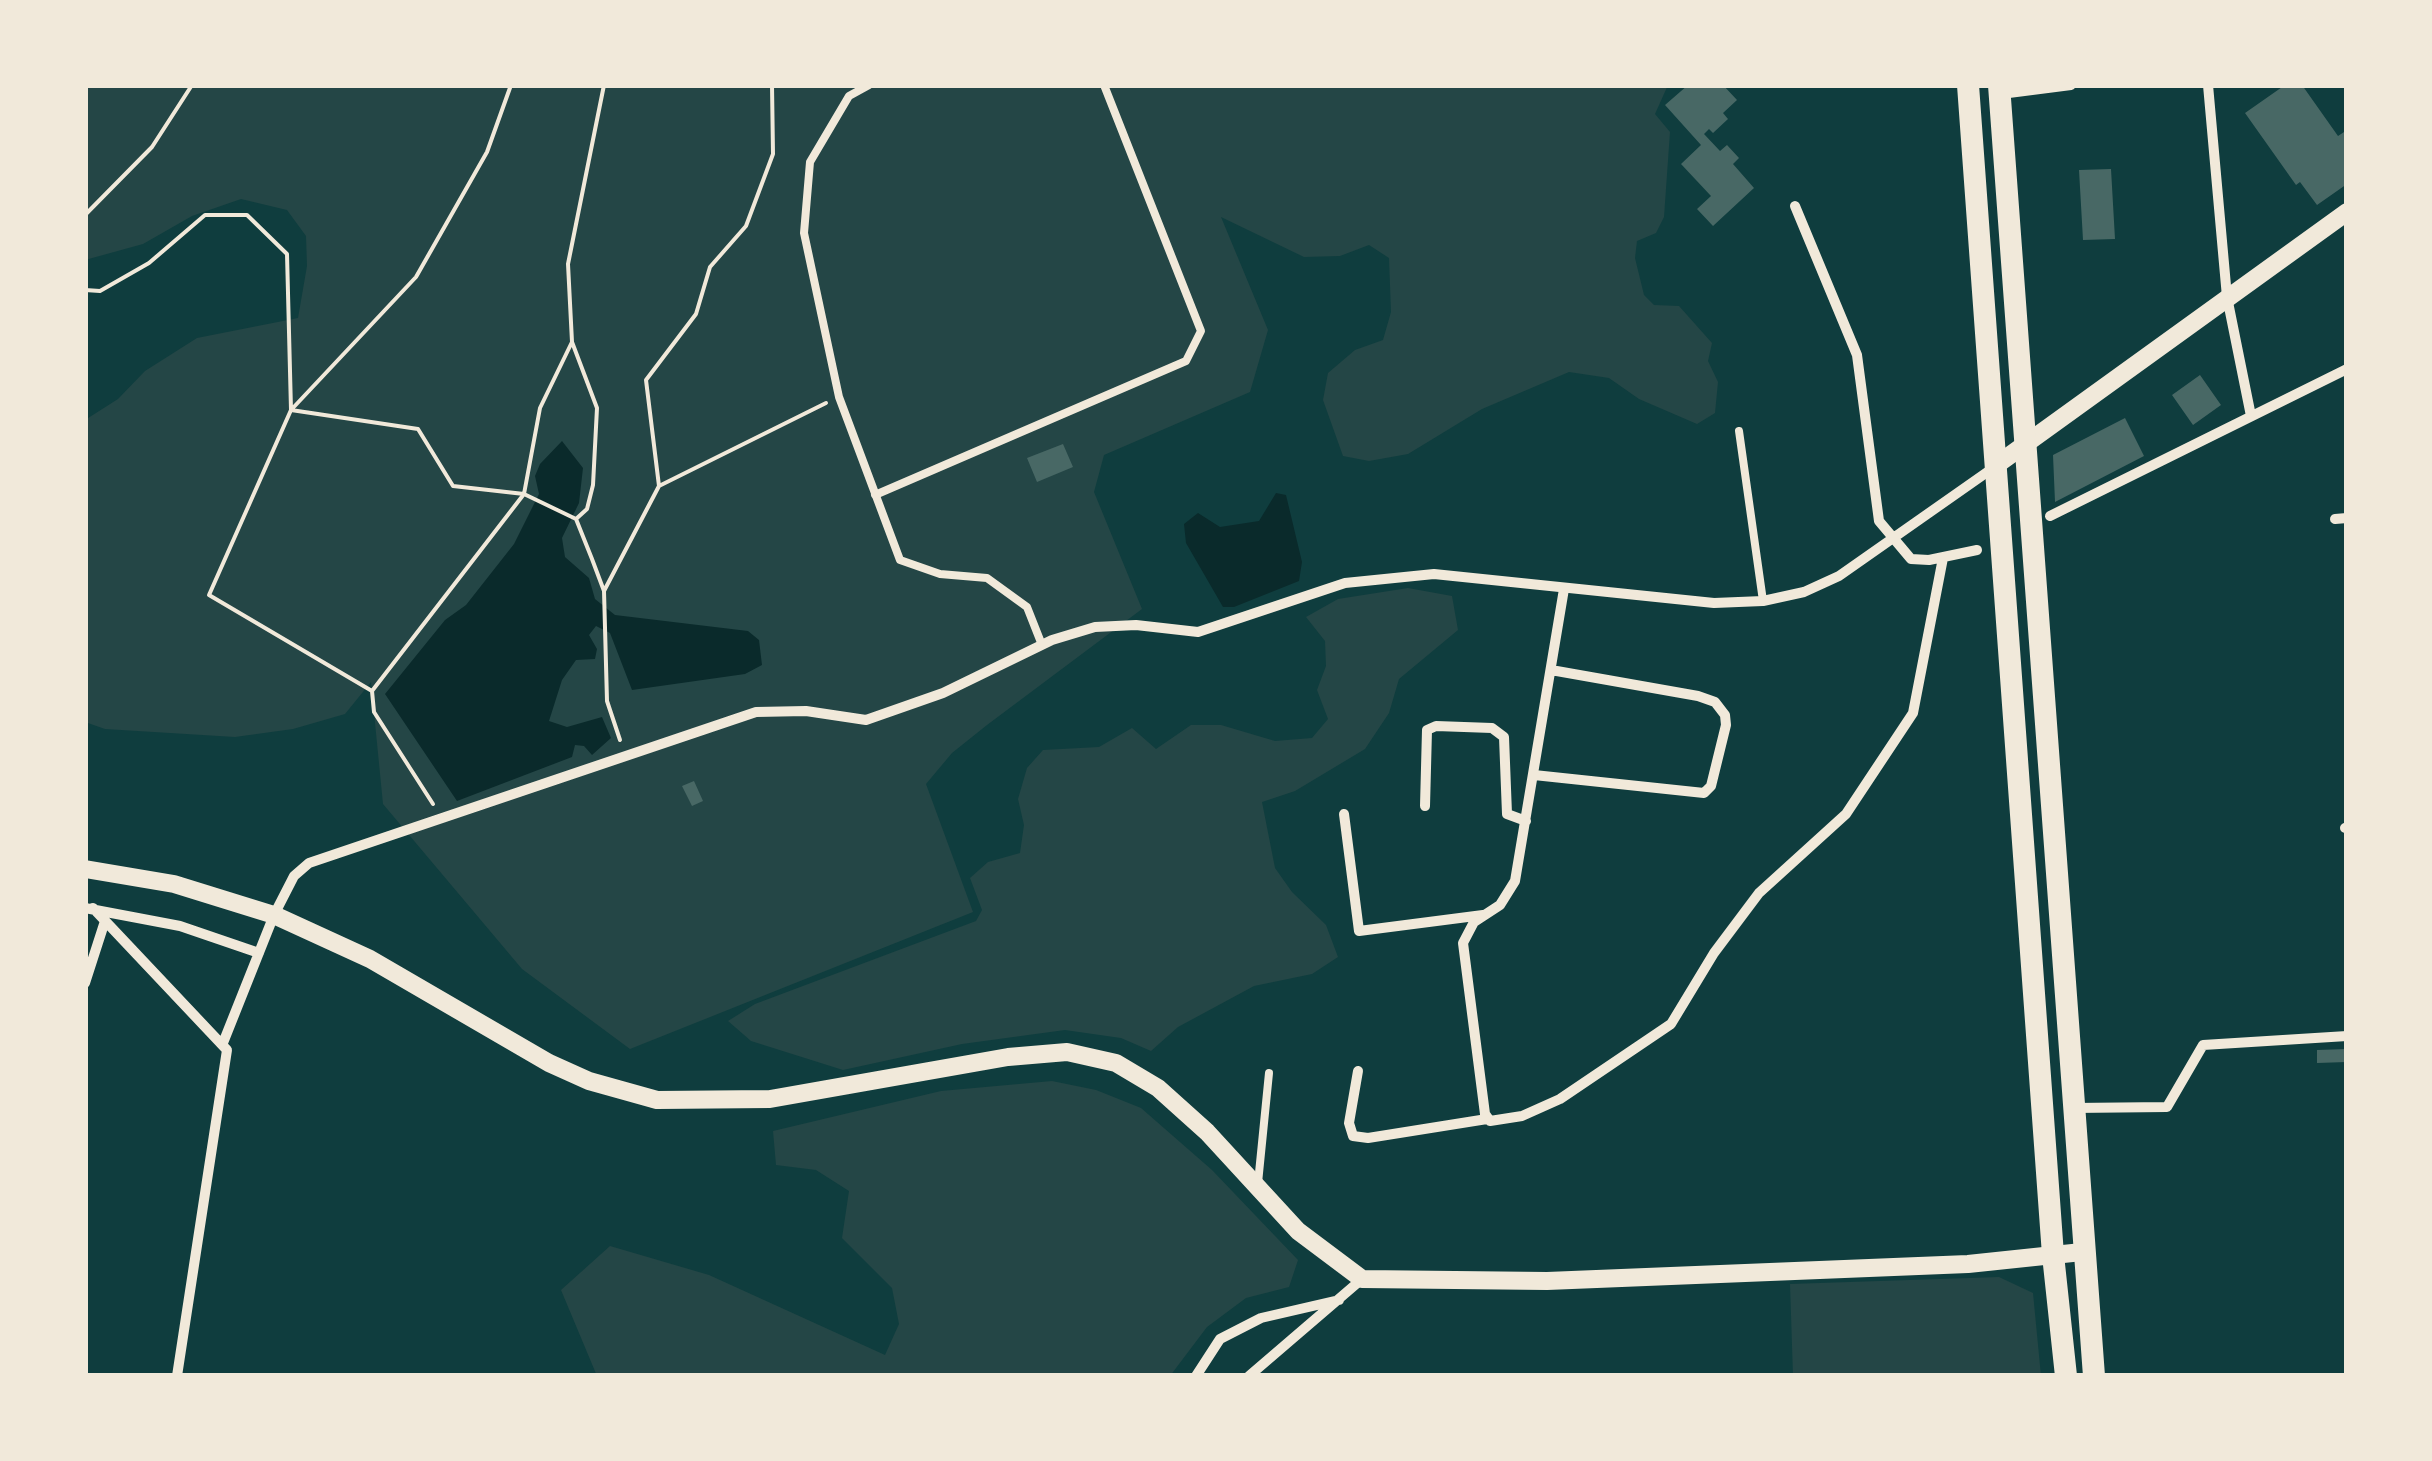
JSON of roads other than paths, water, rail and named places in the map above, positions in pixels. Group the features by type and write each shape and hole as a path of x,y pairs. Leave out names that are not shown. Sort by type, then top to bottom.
{"highway":[{"path":"1968,85 2053,1255 2066,1376"},
{"path":"1999,89 2094,1376"}],"street":[{"path":"1999,89 2071,85"},
{"path":"2208,85 2228,297 2251,416"},
{"path":"1794,206 1857,355 1879,521 1891,540 1911,559 1943,558 1977,550"},
{"path":"223,1043 274,915 294,876 308,862 756,712 806,711 866,720 943,693 1042,645 1095,627 1136,625 1198,632 1346,582 1434,574 1714,603 1763,601 1804,592 1839,576 1891,540 2347,212"},
{"path":"2050,516 2347,369"},
{"path":"1358,1071 1349,1123 1353,1136 1368,1138 1487,1119 1506,1120 1539,1110 1671,1024 1714,953 1759,893 1846,814 1913,713 1943,558"},
{"path":"1487,1119 1462,956 1467,934 1483,915 1500,905 1515,882 1564,589"},
{"path":"1534,775 1704,794 1711,786 1726,724 1726,715 1715,702 1698,696 1551,670"},
{"path":"1425,806 1428,730 1436,726 1492,728 1504,737 1507,814 1526,822"},
{"path":"1344,814 1358,931 1483,915"},
{"path":"85,869 174,884 274,915 370,958 549,1063 588,1081 657,1100 770,1099 1008,1056 1066,1052 1116,1063 1158,1088 1298,1230 1362,1279 1547,1281 1968,1264 2082,1252"},
{"path":"89,908 180,926 259,953"},
{"path":"89,908 223,1043 228,1061 177,1376"},
{"path":"85,983 105,921"},
{"path":"2072,1108 2167,1107 2203,1045 2347,1036"},
{"path":"1249,1376 1362,1279"},
{"path":"1196,1376 1220,1339 1261,1318 1340,1300"}],"lane":[{"path":"869,85 849,96 810,162 808,180 804,233 839,397 900,560 940,574 987,578 1027,608 1042,645"},
{"path":"875,495 1186,361 1201,330 1104,85"},
{"path":"1739,431 1763,601"},
{"path":"1258,1187 1269,1073"}]}
